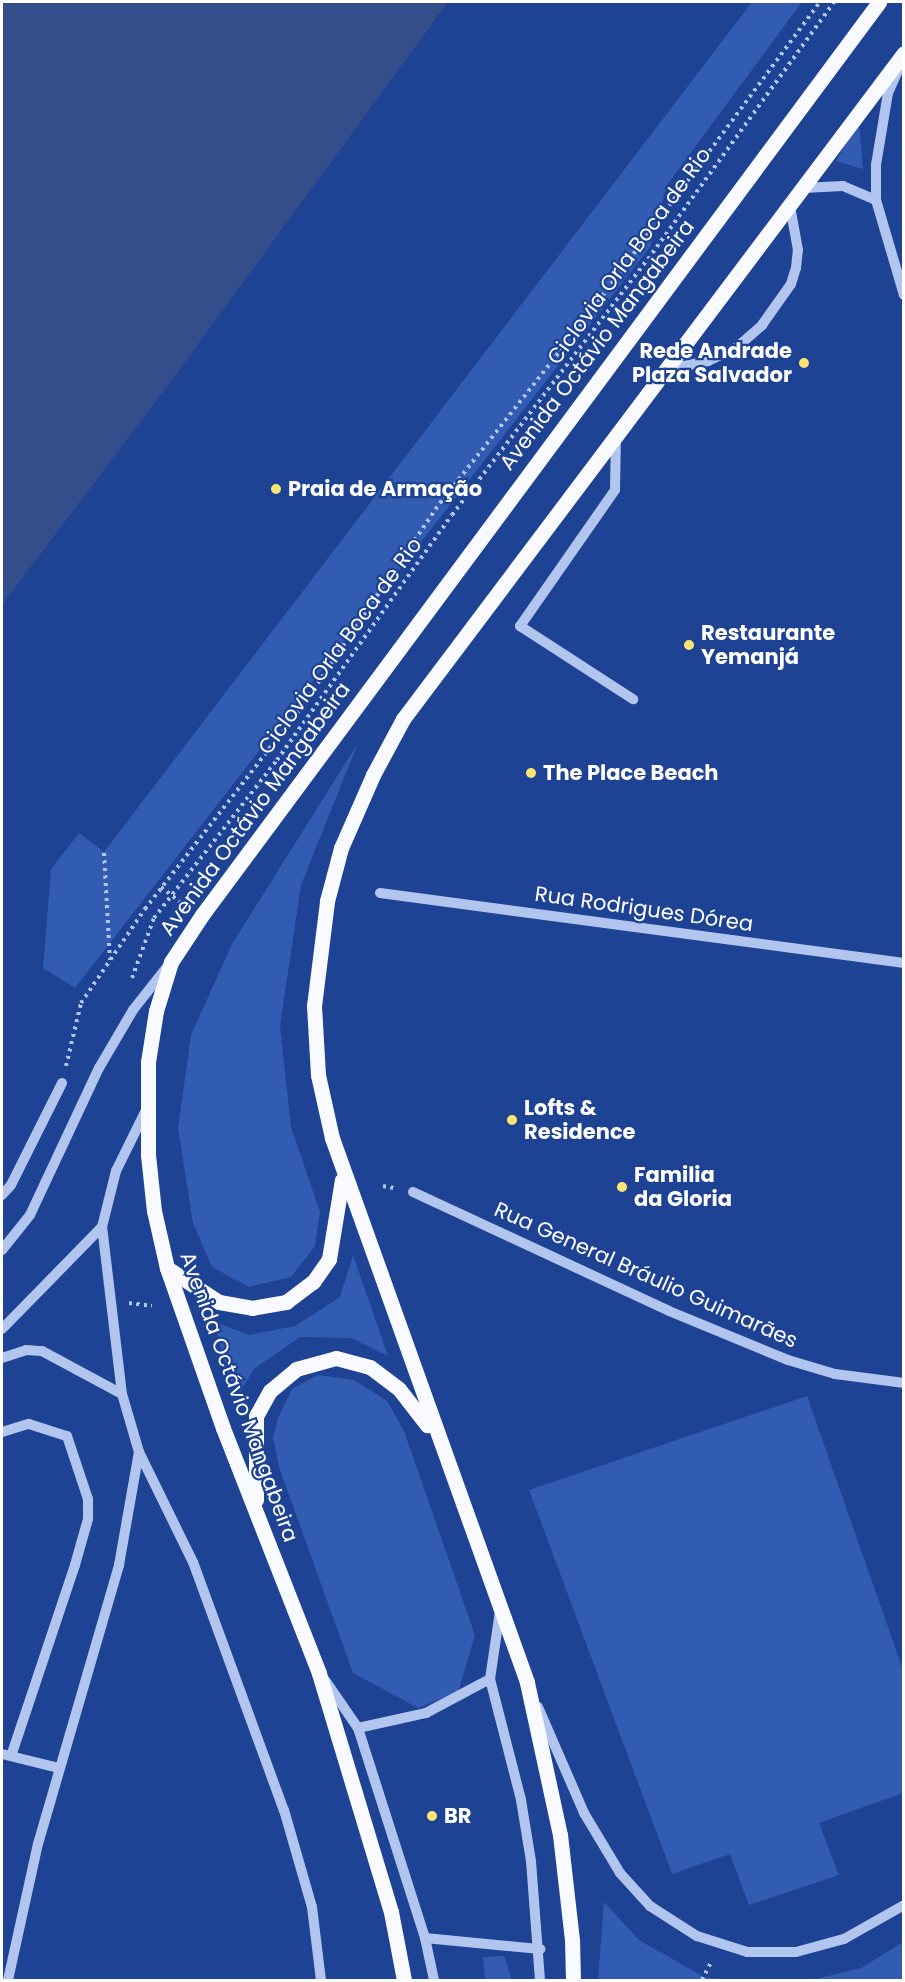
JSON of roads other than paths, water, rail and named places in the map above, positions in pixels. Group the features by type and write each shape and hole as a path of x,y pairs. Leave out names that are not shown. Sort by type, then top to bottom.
{"main road":[{"name":"Avenida Octávio Mangabeira","path":"404,1980 391,1912 319,1673 167,1268 154,1211 147,1108 148,1062 156,1011 171,962 306,772 879,2"},
{"path":"573,1980 572,1940 560,1835 527,1682 436,1437 343,1174 318,1075 314,1006 327,901 341,848 373,775 403,719 616,432 903,55"},
{"path":"167,1268 219,1302 252,1308 286,1302 313,1282 328,1259 343,1174"},
{"path":"257,1511 256,1416 270,1391 296,1369 336,1358 370,1367 399,1389 436,1437"}],"street":[{"path":"903,55 888,93 879,131 876,200 903,295"},
{"path":"803,188 843,186 876,200"},
{"path":"665,370 708,361 736,348 768,317 790,284 796,268 798,250 790,206"},
{"path":"616,432 615,489 520,626 633,699"},
{"name":"Rua Rodrigues Dórea","path":"380,893 903,963"},
{"path":"2,1250 30,1215 99,1068 133,1010 171,962"},
{"path":"2,1195 11,1185 62,1083"},
{"path":"147,1108 116,1171 102,1227 122,1394 139,1452 193,1562 284,1810 312,1907 321,1980"},
{"name":"Rua General Bráulio Guimarães","path":"413,1192 669,1311 778,1356 834,1374 903,1383"},
{"path":"2,1329 102,1227"},
{"path":"2,1358 26,1350 42,1351 122,1394"},
{"path":"2,1432 29,1424 68,1436 88,1499 88,1520 75,1565 6,1755 59,1768"},
{"path":"8,1980 38,1844 118,1565 139,1452"},
{"path":"500,1611 490,1679 521,1800 540,1949 540,1980"},
{"path":"319,1673 358,1728 425,1938 434,1980"},
{"path":"358,1728 426,1713 490,1679"},
{"path":"527,1682 597,1839 620,1873 650,1906 672,1922 720,1946 747,1952 796,1952 844,1939 903,1905"},
{"path":"425,1938 540,1949"}],"place":[{"name":"Rede Andrade Plaza Salvador","path":"804,363"},
{"name":"Praia de Armação","path":"276,489"},
{"name":"Restaurante Yemanjá","path":"689,645"},
{"name":"The Place Beach","path":"531,773"},
{"name":"Lofts & Residence","path":"512,1120"},
{"name":"Familia da Gloria","path":"622,1187"},
{"name":"BR","path":"432,1816"}]}
